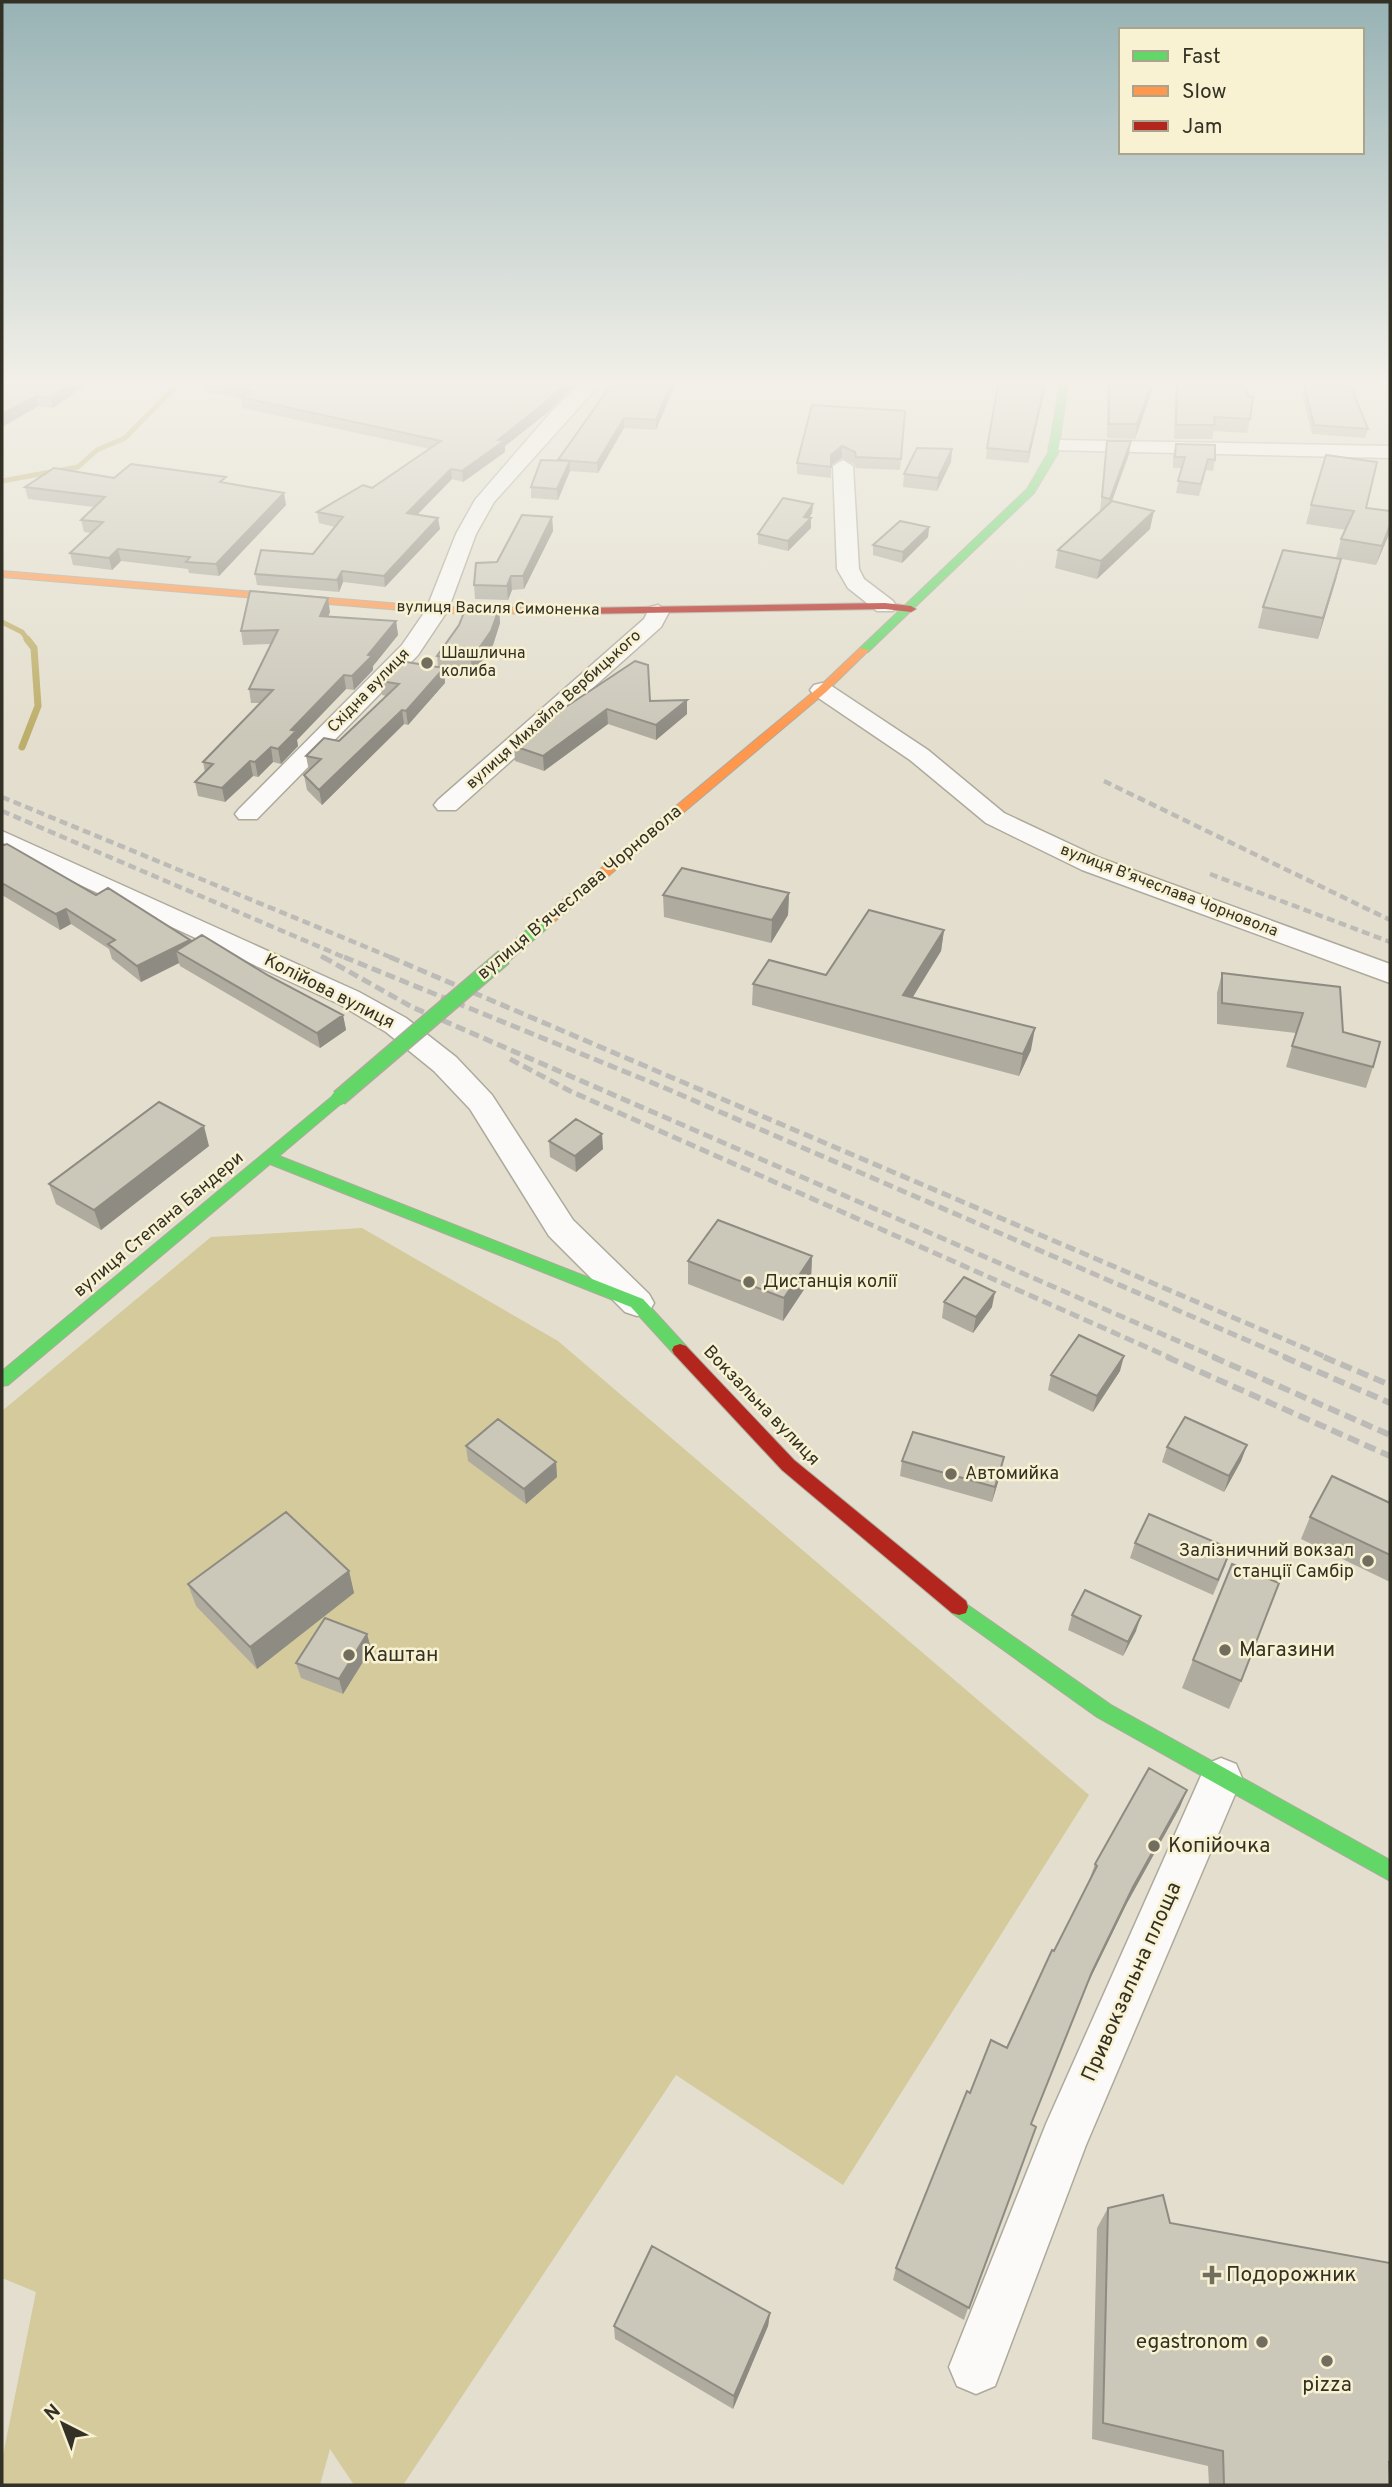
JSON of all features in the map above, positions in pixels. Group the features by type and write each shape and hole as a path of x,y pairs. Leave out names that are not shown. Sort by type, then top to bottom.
{"main road":[{"name":"вулиця Вʼячеслава Чорновола","path":"339,1098 822,690 911,609 1021,501"},
{"name":"вулиця Василя Симоненка","path":"2,574 437,610 659,612 885,606 911,609"},
{"name":"вулиця Степана Бандери","path":"2,1380 339,1098"},
{"name":"Вокзальна вулиця","path":"270,1158 637,1303 788,1465 951,1602 1104,1711 1221,1778"},
{"path":"1221,1778 1390,1871"}],"street":[{"name":"Східна вулиця","path":"248,814 410,650 437,610 466,534 484,501"},
{"path":"845,501 848,569 856,583 885,606"},
{"name":"вулиця Михайла Вербицького","path":"447,806 653,622 659,612"},
{"name":"вулиця Вʼячеслава Чорновола","path":"822,690 919,755 995,818 1091,864 1390,974"},
{"name":"Колійова вулиця","path":"2,839 349,998 396,1025 445,1064 481,1102 561,1228 637,1303"},
{"name":"Привокзальна площа","path":"976,2367 1063,2141 1221,1778"}],"shaded area":[{"path":"362,1228 558,1341 1089,1795 843,2185 676,2075 403,2485 354,2485 330,2449 320,2485 2,2485 2,2460 36,2292 2,2278 2,1411 211,1237"}],"building":[{"path":"101,501 276,501 216,564 186,562 190,557 118,549 109,558 70,553 103,522 81,520"},
{"path":"336,501 419,501 407,513 438,518 384,576 342,571 337,580 255,574 261,550 313,554 343,517 317,512"},
{"path":"781,501 813,504 804,517 811,518 788,541 758,534"},
{"path":"1112,501 1154,511 1101,561 1058,550"},
{"path":"1312,501 1368,501 1366,508 1390,511 1390,525 1382,546 1341,539 1354,511 1311,505"},
{"path":"522,515 552,517 523,576 511,576 507,586 474,585 476,563 497,562"},
{"path":"900,521 929,527 903,552 873,545"},
{"path":"1283,550 1341,559 1323,618 1263,607"},
{"path":"250,591 328,598 320,616 396,621 368,655 372,656 352,676 344,675 291,730 296,731 278,749 271,747 255,762 250,761 222,788 195,782 213,764 203,762 273,690 249,689 278,630 241,631"},
{"path":"499,609 491,631 471,660 437,656 459,625 465,610"},
{"path":"400,661 444,668 406,711 402,710 319,790 304,775 321,759 306,756 324,738 339,741 399,684 380,681"},
{"path":"635,661 648,665 650,701 687,700 656,725 607,709 543,756 514,746 537,726"},
{"path":"2,844 7,844 96,895 108,888 190,940 137,966 108,944 115,940 66,909 56,914 2,883"},
{"path":"682,868 789,893 772,920 663,895"},
{"path":"869,910 944,930 903,995 1035,1028 1023,1054 753,984 769,960 826,975"},
{"path":"202,935 269,976 343,1015 317,1033 176,951"},
{"path":"1222,973 1340,987 1343,1032 1380,1042 1373,1067 1292,1046 1303,1013 1222,1003"},
{"path":"159,1102 204,1126 94,1210 49,1184"},
{"path":"576,1119 602,1134 575,1156 549,1141"},
{"path":"718,1220 812,1256 784,1298 688,1261"},
{"path":"964,1277 995,1292 976,1317 944,1302"},
{"path":"1079,1335 1124,1356 1097,1396 1051,1375"},
{"path":"1185,1417 1247,1445 1229,1476 1167,1447"},
{"path":"498,1419 556,1462 524,1489 466,1446"},
{"path":"913,1432 1004,1457 995,1487 902,1461"},
{"path":"1332,1476 1390,1503 1390,1555 1310,1517"},
{"path":"286,1512 349,1571 250,1647 188,1584"},
{"path":"1149,1514 1231,1549 1218,1580 1135,1543"},
{"name":"Магазини","path":"1232,1564 1279,1583 1241,1681 1193,1660"},
{"path":"1085,1590 1141,1616 1128,1642 1072,1615"},
{"path":"325,1618 367,1634 339,1679 296,1663"},
{"path":"1149,1768 1187,1790 1133,1887 1092,1972 1031,2124 1036,2127 969,2308 896,2268 967,2091 970,2093 991,2040 1007,2048 1052,1950 1054,1951 1097,1866 1095,1864"},
{"path":"1163,2195 1170,2223 1390,2263 1390,2485 1224,2485 1223,2451 1103,2423 1108,2208"},
{"path":"652,2246 770,2313 734,2396 614,2326"}],"waterway":[{"path":"2,622 22,632 28,640"},
{"path":"22,747 38,706 34,648 27,639"}],"railway":[{"path":"1104,781 1390,920"},
{"path":"2,797 395,959"},
{"path":"2,811 348,959"},
{"path":"1210,874 1390,942"},
{"path":"321,956 326,959"},
{"path":"323,957 412,1007 1217,1358"},
{"path":"344,957 665,1088 1288,1358"},
{"path":"390,957 1328,1358"},
{"path":"510,1059 570,1091 1171,1358"},
{"path":"1167,1357 1390,1456"},
{"path":"1213,1357 1390,1435"},
{"path":"1284,1357 1390,1403"},
{"path":"1324,1357 1390,1385"}],"traffic: fast":[{"path":"864,650 1020,501"},
{"path":"339,1098 544,923"},
{"path":"2,1380 339,1098"},
{"path":"270,1158 637,1303 680,1350"},
{"path":"959,1607 1104,1711 1390,1871"}],"traffic: slow":[{"path":"2,574 437,610 577,611"},
{"path":"544,923 822,690 864,650"}],"traffic: jam":[{"path":"577,611 885,606 911,609"},
{"path":"680,1350 788,1465 959,1607"}],"place":[{"name":"Шашлична колиба","path":"427,663"},
{"name":"Дистанція колії","path":"749,1282"},
{"name":"Автомийка","path":"951,1474"},
{"name":"Залізничний вокзал станції Самбір","path":"1368,1561"},
{"name":"Магазини","path":"1225,1650"},
{"name":"Каштан","path":"349,1655"},
{"name":"Копійочка","path":"1154,1846"},
{"name":"Подорожник","path":"1212,2275"},
{"name":"egastronom","path":"1262,2342"},
{"name":"pizza","path":"1327,2361"}]}
